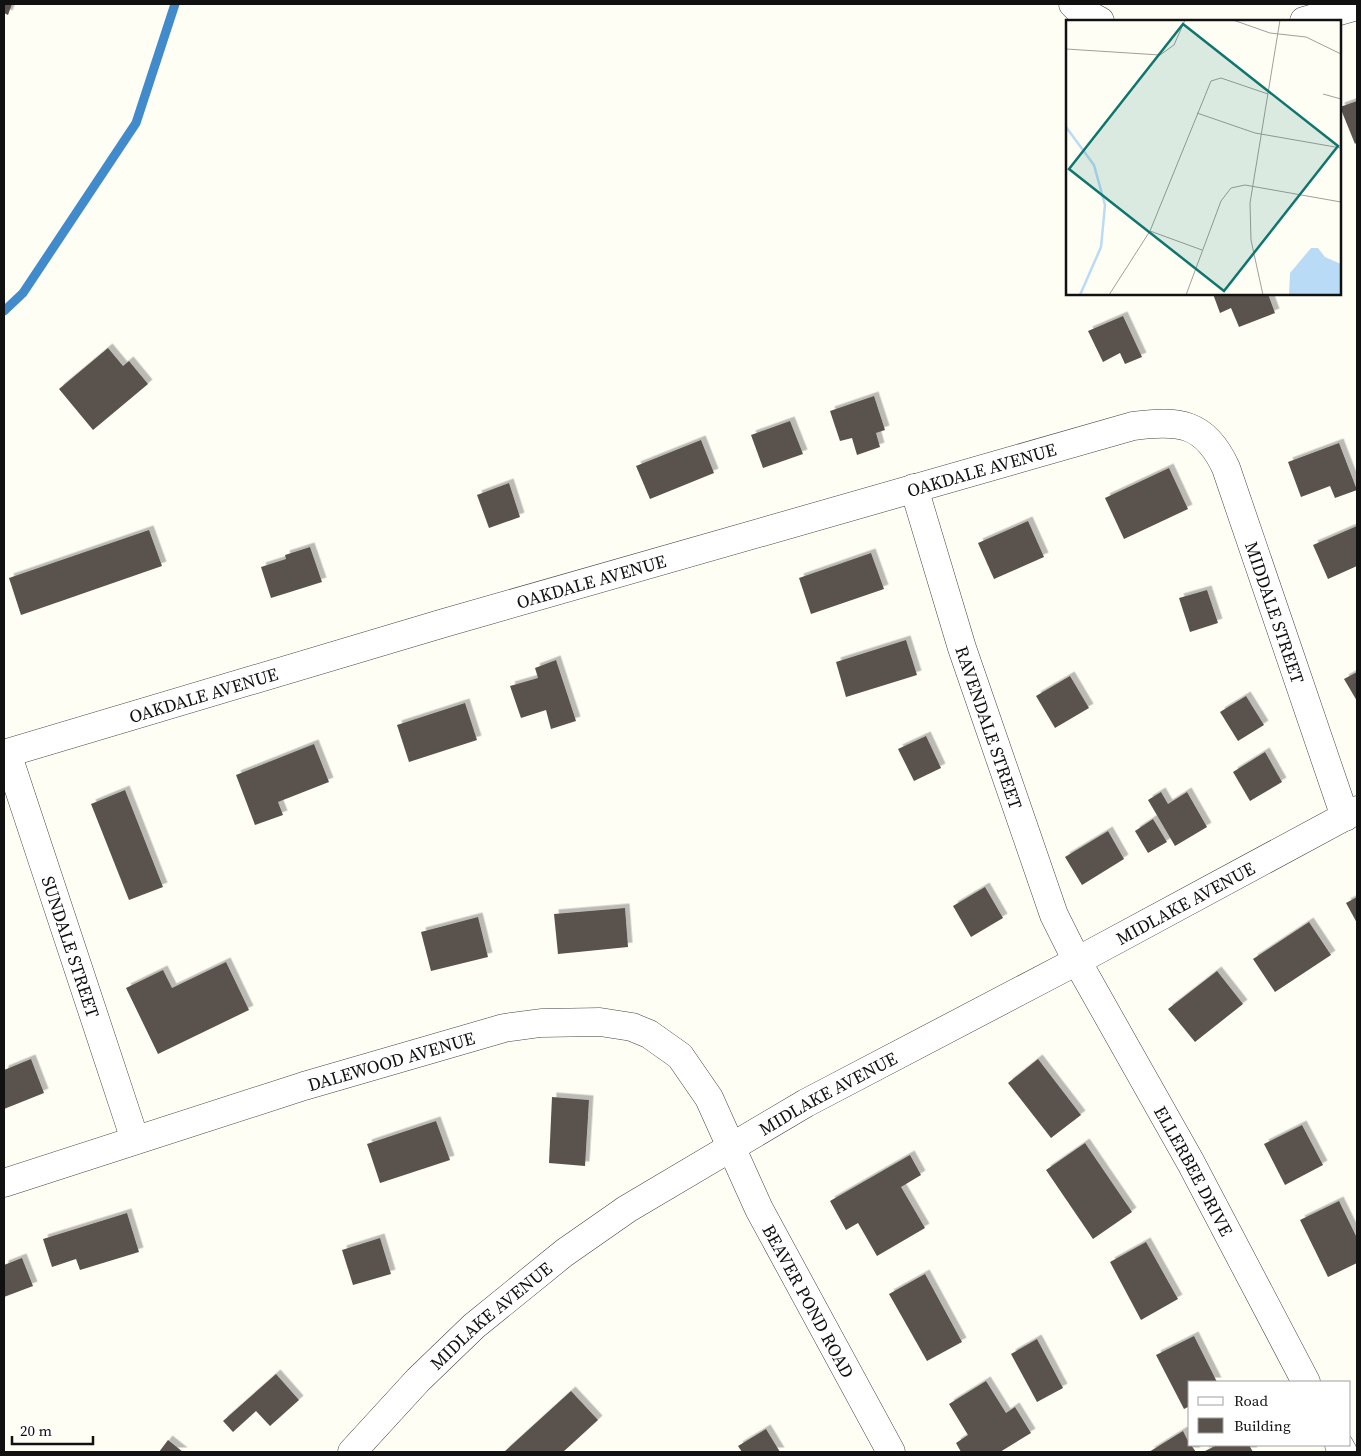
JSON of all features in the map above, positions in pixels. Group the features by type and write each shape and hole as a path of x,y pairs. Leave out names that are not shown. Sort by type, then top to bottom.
{"street":[{"path":"1074,4 1078,9 1098,20"},
{"path":"1308,20 1357,6"},
{"name":"OAKDALE AVENUE","path":"6,753 444,623 1133,426 1161,422 1182,426"},
{"name":"MIDDALE STREET","path":"1182,426 1201,432 1218,451 1226,468 1351,814"},
{"name":"RAVENDALE STREET","path":"914,488 962,648 1054,915 1078,962"},
{"name":"SUNDALE STREET","path":"6,753 135,1140"},
{"name":"MIDLAKE AVENUE","path":"352,1452 418,1380 474,1326 564,1254 627,1209 806,1103 1078,962 1351,814"},
{"name":"ELLERBEE DRIVE","path":"1078,962 1191,1163 1305,1381"},
{"name":"DALEWOOD AVENUE","path":"4,1183 304,1086 504,1028 541,1023 600,1022 632,1027 649,1034 680,1056 709,1098 730,1147"},
{"name":"BEAVER POND ROAD","path":"730,1147 758,1209 891,1452"}],"building":[{"path":"4,4 12,4 8,15 4,13"},
{"path":"1357,101 1357,142 1355,144 1341,109 1341,107"},
{"path":"1213,295 1268,295 1275,313 1239,327 1231,308 1220,313"},
{"path":"1123,316 1142,357 1125,364 1120,353 1103,362 1088,331"},
{"path":"108,348 123,366 129,361 148,384 93,430 59,389"},
{"path":"874,396 885,430 876,433 880,447 857,455 852,438 840,441 830,411"},
{"path":"790,421 803,454 763,468 751,435"},
{"path":"701,440 714,473 650,499 636,466"},
{"path":"1339,443 1357,490 1335,498 1330,486 1301,497 1288,462"},
{"path":"1169,468 1188,509 1124,539 1105,498"},
{"path":"509,483 520,517 489,528 477,495"},
{"path":"1028,521 1044,557 994,579 978,543"},
{"path":"1357,526 1357,566 1328,579 1313,545"},
{"path":"149,530 162,566 21,615 9,578"},
{"path":"310,547 322,582 271,598 261,567 286,559 285,555"},
{"path":"871,553 884,589 811,614 799,578"},
{"path":"1207,590 1218,623 1190,632 1179,598"},
{"path":"906,640 917,675 846,697 836,662"},
{"path":"556,660 576,721 551,729 546,710 521,718 510,686 538,678 535,668"},
{"path":"1357,672 1357,701 1344,679"},
{"path":"1070,676 1089,708 1055,728 1036,696"},
{"path":"1246,696 1264,725 1238,741 1220,712"},
{"path":"465,703 477,740 409,762 397,725"},
{"path":"926,736 941,768 914,781 898,749"},
{"path":"314,744 329,782 278,802 283,815 255,825 236,775"},
{"path":"1265,752 1282,782 1250,801 1233,772"},
{"path":"125,790 163,887 129,900 91,804"},
{"path":"1161,792 1168,804 1187,792 1207,827 1175,846 1148,800"},
{"path":"1153,819 1167,842 1148,853 1135,831"},
{"path":"1108,831 1124,859 1082,885 1065,857"},
{"path":"985,887 1003,918 971,937 953,906"},
{"path":"1357,897 1357,923 1346,903"},
{"path":"625,908 628,947 558,954 554,914"},
{"path":"478,917 488,957 431,971 421,932"},
{"path":"1309,922 1331,955 1275,992 1253,959"},
{"path":"226,962 249,1010 158,1054 126,988 163,970 172,988"},
{"path":"1217,971 1243,1004 1195,1042 1168,1009"},
{"path":"31,1059 44,1093 4,1109 4,1070"},
{"path":"1038,1059 1081,1115 1051,1138 1008,1083"},
{"path":"552,1097 589,1100 585,1166 549,1163"},
{"path":"436,1121 450,1160 380,1183 367,1144"},
{"path":"1302,1125 1323,1165 1285,1185 1264,1144"},
{"path":"1085,1143 1132,1212 1093,1239 1046,1170"},
{"path":"910,1155 921,1175 901,1187 925,1228 877,1256 858,1223 846,1230 830,1201"},
{"path":"1339,1201 1357,1238 1357,1263 1328,1277 1300,1220"},
{"path":"127,1213 139,1252 80,1270 76,1259 52,1267 43,1239"},
{"path":"380,1238 391,1274 353,1285 342,1250"},
{"path":"1146,1242 1178,1299 1141,1320 1110,1262"},
{"path":"22,1258 33,1286 4,1297 4,1265"},
{"path":"925,1274 962,1342 927,1361 889,1294"},
{"path":"1194,1336 1216,1381 1188,1381 1188,1407 1184,1409 1156,1355"},
{"path":"1037,1339 1063,1388 1037,1402 1011,1354"},
{"path":"276,1374 299,1400 270,1426 256,1411 233,1432 223,1421"},
{"path":"986,1381 1006,1413 1015,1407 1031,1433 1000,1452 961,1452 956,1443 968,1435 949,1404"},
{"path":"571,1391 598,1420 563,1452 504,1452"},
{"path":"766,1429 780,1452 742,1452 738,1446"},
{"path":"1183,1431 1188,1441 1188,1446 1192,1446 1196,1452 1149,1452"},
{"path":"168,1440 183,1452 159,1452"},
{"path":"1215,1446 1250,1446 1253,1452 1203,1452"}],"waterway":[{"path":"4,311 23,293 136,123 175,4"}]}
